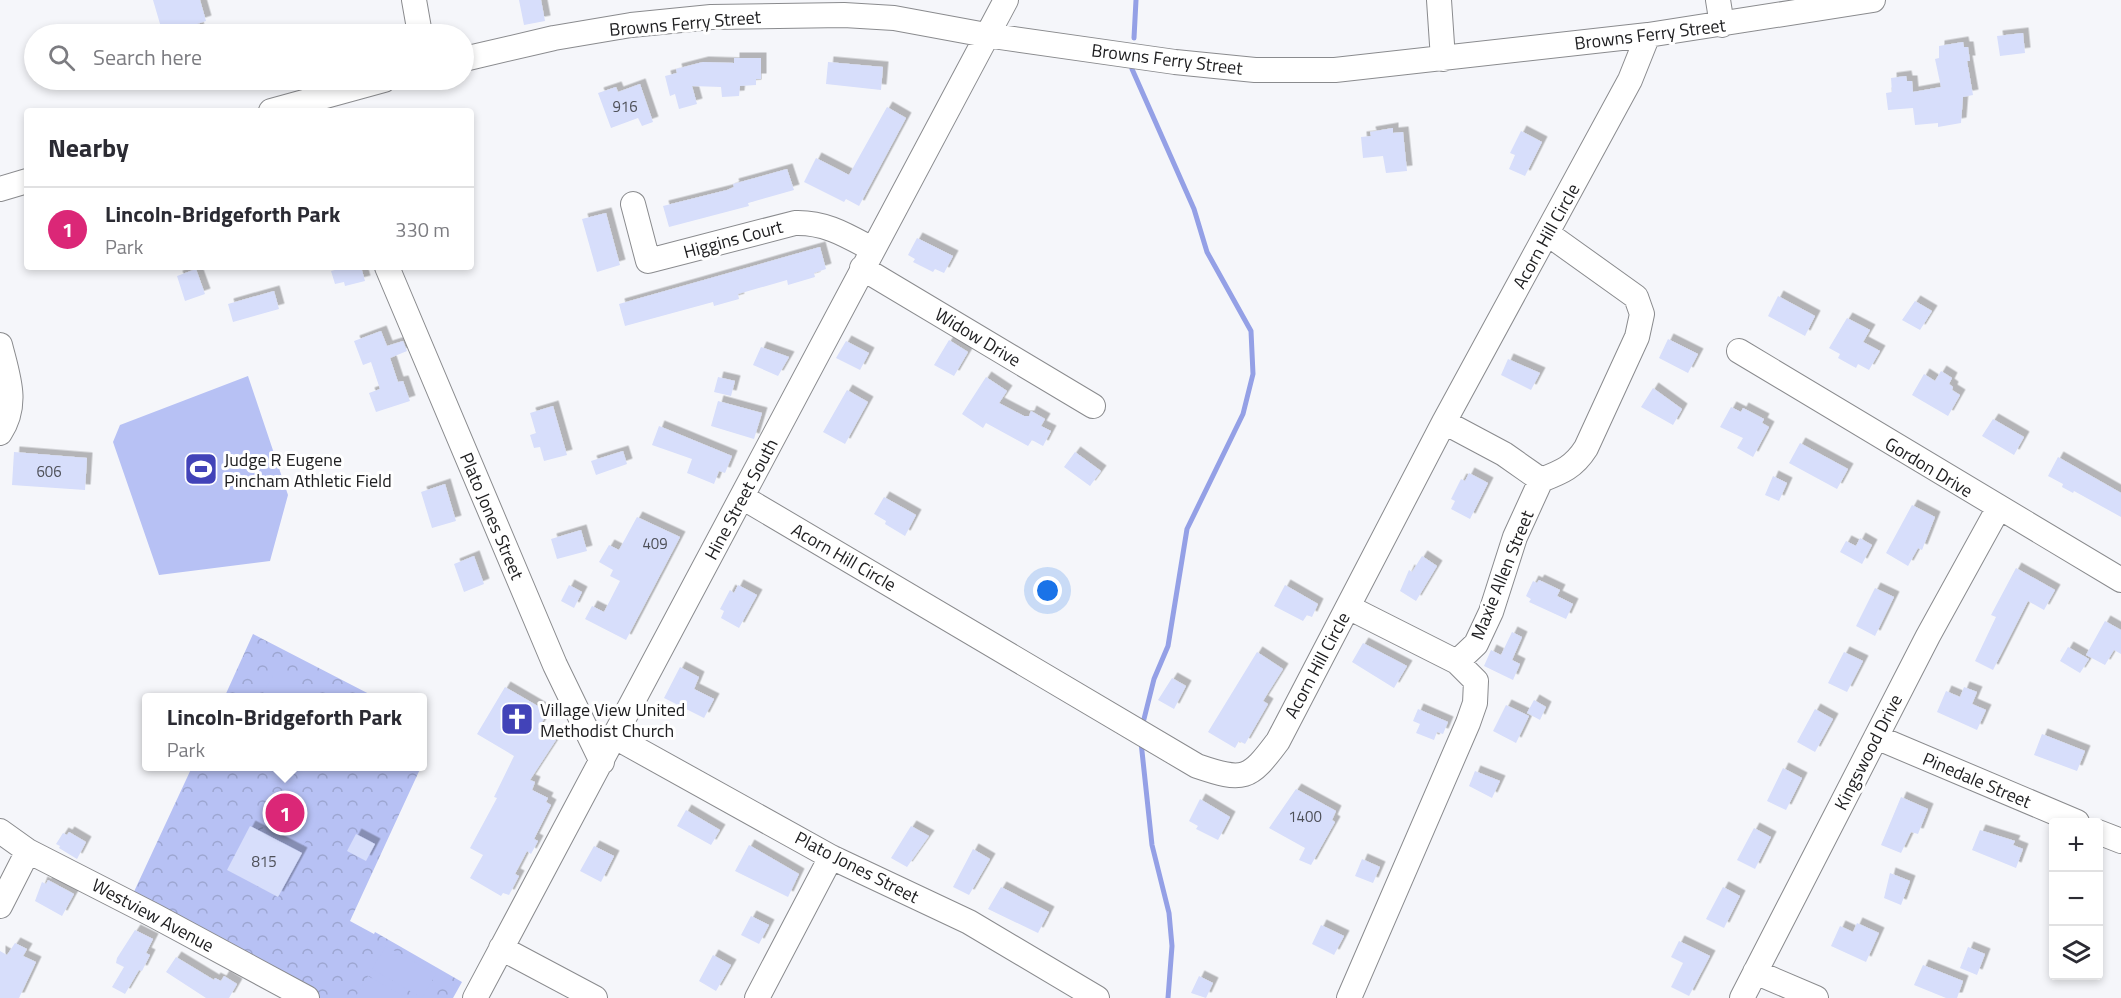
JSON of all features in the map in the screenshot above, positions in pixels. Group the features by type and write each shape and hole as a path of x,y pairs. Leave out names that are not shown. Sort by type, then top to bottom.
{"street":[{"path":"414,0 418,24"},
{"name":"Hine Street South","path":"475,998 1006,0"},
{"path":"1438,0 1443,58"},
{"path":"1718,0 1722,25"},
{"name":"Browns Ferry Street","path":"474,57 554,38 631,25 844,7 987,35 1175,62 1255,70 1335,70 1648,35 1873,0"},
{"name":"Acorn Hill Circle","path":"742,497 1197,766 1216,773 1237,776 1256,771 1278,741 1444,422 1630,80 1648,35"},
{"path":"294,108 318,105 358,90"},
{"path":"0,189 24,182"},
{"name":"Higgins Court","path":"633,204 648,261 795,223 816,222 834,229 867,259"},
{"path":"1444,422 1504,454 1541,480 1564,472 1575,464 1586,448 1637,337 1642,315 1636,297 1548,234"},
{"name":"Widow Drive","path":"867,259 1093,406"},
{"name":"Plato Jones Street","path":"388,270 555,665 602,762"},
{"path":"0,345 11,394 10,416 0,433"},
{"name":"Gordon Drive","path":"1739,351 1998,509 2121,580"},
{"name":"Maxie Allen Street","path":"1457,662 1476,644 1491,612 1515,537 1541,480"},
{"name":"Kingswood Drive","path":"1742,998 1876,737 1998,509"},
{"path":"1348,606 1457,662 1476,681 1475,703 1349,998"},
{"name":"Plato Jones Street","path":"615,737 831,857 969,922 1097,998"},
{"name":"Pinedale Street","path":"1876,737 2068,818"},
{"name":"Westview Avenue","path":"0,831 28,851 307,998"},
{"path":"2103,834 2121,841"},
{"path":"0,906 28,851"},
{"path":"758,998 831,857"},
{"path":"501,948 595,998"},
{"path":"1755,972 1816,998"}],"green space":[{"name":"Judge R Eugene Pincham Athletic Field","path":"248,376 288,495 270,561 159,575 113,442 120,425"},
{"path":"253,634 367,693 226,693"},
{"path":"275,672 317,693 263,693"},
{"path":"190,771 419,771 350,921 374,934 375,932 462,982 453,998 319,998 132,896"},
{"path":"282,790 321,810 301,851 262,830"},
{"path":"386,946 436,974 422,998 372,969"},
{"path":"368,976 406,998 355,998"}],"building":[{"path":"153,0 200,0 206,21 197,24 160,24"},
{"path":"519,0 541,0 545,21 524,25"},
{"path":"2023,33 2025,53 2000,56 1997,36"},
{"path":"1963,42 1964,47 1968,47 1970,61 1967,61 1973,95 1963,97 1961,123 1938,127 1938,123 1915,125 1913,108 1888,110 1886,93 1892,92 1891,78 1906,76 1907,81 1912,81 1913,92 1941,87 1935,59 1939,58 1939,46"},
{"path":"734,58 761,58 761,79 756,79 756,85 740,86 739,96 722,97 721,87 692,86 697,104 679,109 675,94 670,96 665,76 677,73 676,69 703,62 734,63"},
{"path":"828,62 883,67 881,90 826,84"},
{"path":"640,84 653,122 642,126 638,118 611,128 598,93 616,87 618,92"},
{"path":"887,107 906,118 859,206 846,199 844,202 804,182 816,158 849,175"},
{"path":"1393,128 1393,133 1403,132 1407,171 1386,173 1383,156 1363,158 1361,137 1371,136 1370,132"},
{"path":"1521,131 1542,142 1525,176 1509,169 1515,155 1510,153"},
{"path":"787,169 794,190 748,203 749,206 669,227 663,206 727,190 734,187 733,184"},
{"path":"606,213 620,265 597,272 582,219"},
{"path":"917,238 953,256 944,273 935,269 933,272 913,262 915,259 908,255"},
{"path":"820,247 826,269 814,273 815,277 788,285 787,280 738,294 739,299 714,306 713,302 625,326 619,304"},
{"path":"196,270 205,294 185,301 177,276"},
{"path":"362,270 365,281 345,286 344,282 335,284 331,271"},
{"path":"274,291 279,309 233,322 228,304"},
{"path":"1778,296 1815,316 1805,336 1768,316"},
{"path":"1915,301 1932,311 1920,330 1902,320"},
{"path":"1847,318 1870,330 1863,342 1880,351 1869,370 1858,364 1856,368 1838,358 1840,354 1829,348"},
{"path":"381,331 387,346 403,341 407,351 390,358 398,382 403,381 410,401 376,412 369,393 380,389 371,362 363,365 354,341"},
{"path":"1668,339 1698,354 1688,373 1659,358"},
{"path":"949,340 968,352 954,376 934,365"},
{"path":"846,341 869,353 860,370 836,358"},
{"path":"761,347 789,357 778,376 753,365"},
{"path":"1508,359 1540,373 1531,390 1501,375"},
{"path":"1941,371 1952,378 1949,384 1953,387 1952,390 1960,395 1948,416 1912,395 1924,374 1935,381"},
{"path":"718,377 735,381 731,396 714,392"},
{"path":"986,377 1007,391 999,403 1024,416 1029,416 1031,411 1045,419 1041,426 1051,431 1043,446 1032,440 1028,446 986,423 983,428 962,414"},
{"path":"1653,388 1682,409 1673,425 1641,407"},
{"path":"847,390 868,402 845,444 823,432"},
{"path":"718,401 762,413 754,439 711,426"},
{"path":"553,406 567,455 544,461 540,447 534,448 530,435 536,433 530,413"},
{"path":"1731,407 1741,412 1743,408 1764,419 1762,423 1769,427 1753,457 1737,448 1743,438 1720,427"},
{"path":"1993,419 2024,437 2014,455 1982,436"},
{"path":"659,426 732,456 725,473 719,471 714,484 687,473 692,459 652,445"},
{"path":"1800,443 1848,469 1837,489 1789,463"},
{"path":"623,451 627,464 596,475 591,461"},
{"path":"14,452 87,458 85,490 12,485"},
{"path":"1075,452 1101,471 1090,486 1064,467"},
{"path":"2058,457 2121,493 2121,517 2074,491 2073,493 2062,487 2063,484 2048,476"},
{"path":"1469,473 1488,483 1470,519 1451,509 1455,501 1451,499 1461,479 1465,481"},
{"path":"1773,476 1787,483 1779,501 1765,495"},
{"path":"445,484 456,521 432,528 421,492"},
{"path":"884,497 916,515 905,536 874,514"},
{"path":"1912,505 1935,517 1922,550 1918,548 1908,566 1886,553"},
{"path":"637,517 680,537 626,640 585,619 592,606 604,612 620,581 610,576 613,570 599,562 609,545 619,550"},
{"path":"581,530 587,551 557,559 551,539"},
{"path":"1860,538 1872,545 1862,564 1840,552 1846,541 1856,546"},
{"path":"474,556 484,584 464,592 454,564"},
{"path":"1422,556 1437,566 1416,601 1400,591 1409,570 1412,572"},
{"path":"2016,568 2055,590 2044,610 2028,601 1993,670 1975,661 1996,617 1991,615"},
{"path":"1539,580 1560,590 1557,596 1573,604 1566,619 1529,602 1531,599 1526,596 1533,581 1537,583"},
{"path":"569,585 582,592 574,608 561,601"},
{"path":"738,585 757,595 739,628 721,618 724,611 720,609 730,590 734,593"},
{"path":"1285,585 1318,604 1312,617 1307,615 1303,621 1274,606"},
{"path":"1875,588 1894,597 1875,636 1856,626"},
{"path":"2105,621 2121,630 2121,654 2114,650 2105,665 2086,655"},
{"path":"1512,632 1522,637 1512,660 1520,664 1513,680 1484,666 1491,650 1501,655"},
{"path":"1363,643 1407,666 1394,688 1352,662"},
{"path":"2068,647 2089,659 2080,673 2060,661"},
{"path":"1257,652 1283,669 1263,701 1268,704 1245,744 1239,741 1235,748 1208,732"},
{"path":"1844,652 1863,661 1847,692 1828,683"},
{"path":"680,667 699,677 694,689 714,699 704,718 664,698"},
{"path":"1172,678 1186,686 1174,709 1158,700"},
{"path":"505,687 548,712 538,729 556,740 530,780 535,782 532,790 548,798 546,802 551,805 534,839 538,841 531,854 527,851 515,874 519,876 509,895 503,893 501,896 470,878 483,855 470,848 497,798 494,797 514,756 477,734"},
{"path":"1964,687 1977,692 1972,704 1986,710 1977,730 1937,712 1946,691 1960,697"},
{"path":"1534,700 1546,707 1540,720 1527,713"},
{"path":"1506,705 1529,716 1516,743 1493,731"},
{"path":"1418,709 1448,722 1443,734 1437,732 1434,740 1416,733 1420,724 1413,721"},
{"path":"1815,709 1833,719 1815,752 1797,742"},
{"path":"2042,734 2085,751 2077,771 2034,755"},
{"path":"1783,768 1802,778 1786,810 1767,801"},
{"path":"1475,771 1500,781 1492,798 1469,786"},
{"path":"1296,789 1336,811 1332,820 1335,822 1311,865 1299,860 1305,848 1269,828"},
{"path":"1901,797 1928,809 1918,834 1911,832 1901,853 1881,845"},
{"path":"1200,799 1230,817 1218,840 1196,829 1198,826 1189,821"},
{"path":"686,810 720,830 711,845 677,826"},
{"path":"250,826 302,853 278,897 227,870"},
{"path":"911,826 929,836 907,867 891,858"},
{"path":"1754,828 1771,837 1755,869 1737,860"},
{"path":"1980,830 2015,841 2013,845 2023,849 2016,868 1972,850"},
{"path":"69,832 86,842 77,859 56,844 63,833 67,835"},
{"path":"356,834 375,844 366,861 347,851"},
{"path":"749,845 799,874 788,897 735,871"},
{"path":"594,846 614,856 601,882 580,871"},
{"path":"973,849 990,859 969,895 953,887"},
{"path":"1362,859 1380,867 1373,883 1355,876"},
{"path":"1890,873 1910,881 1901,905 1884,898"},
{"path":"48,880 74,894 62,916 35,901 42,882 46,884"},
{"path":"1001,887 1049,912 1038,933 988,909"},
{"path":"1723,887 1740,896 1724,928 1706,919"},
{"path":"751,916 769,925 759,944 741,935"},
{"path":"1857,923 1879,933 1866,962 1831,946 1840,926 1853,932"},
{"path":"1321,925 1344,936 1334,955 1312,944"},
{"path":"135,930 153,939 146,953 150,955 142,971 139,970 125,994 112,987 124,967 116,963 117,958"},
{"path":"1679,941 1710,956 1689,996 1671,987 1683,963 1671,957"},
{"path":"15,943 27,949 23,956 36,962 19,998 0,998 0,951 7,955"},
{"path":"1968,947 1985,954 1977,975 1960,968"},
{"path":"713,955 731,965 716,991 699,981"},
{"path":"176,957 214,980 215,978 221,981 224,976 237,984 229,998 206,998 166,972"},
{"path":"1923,965 1963,981 1957,998 1946,998 1914,985"},
{"path":"1199,976 1213,983 1206,998 1191,993"}],"waterway":[{"path":"1134,38 1136,0"},
{"path":"1132,69 1194,209 1207,252 1251,331 1253,374 1243,414 1187,529 1168,646 1154,679 1142,727"},
{"path":"1141,742 1152,845 1169,913 1172,946 1168,998"}],"place":[{"name":"Judge R Eugene Pincham Athletic Field","path":"201,469"},
{"name":"Village View United Methodist Church","path":"517,719"},
{"name":"Lincoln-Bridgeforth Park","path":"285,813"}]}
